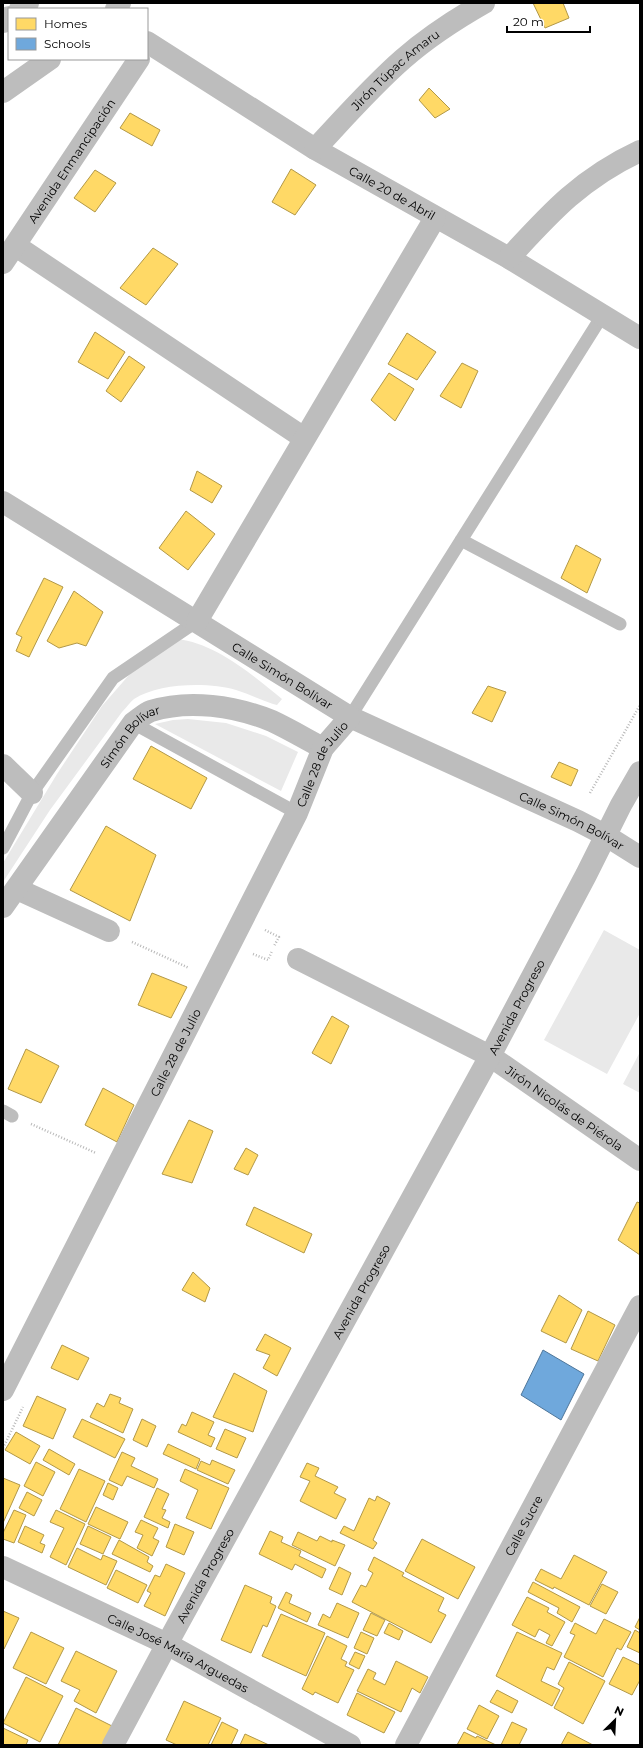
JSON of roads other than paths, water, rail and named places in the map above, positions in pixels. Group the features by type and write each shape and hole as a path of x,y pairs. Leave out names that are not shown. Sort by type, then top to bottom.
{"street":[{"name":"Jirón Túpac Amaru","path":"315,149 370,90 404,58 460,17 484,3"},
{"name":"Calle 20 de Abril","path":"148,49 315,149 435,218 509,258 640,338"},
{"path":"3,92 49,60"},
{"name":"Avenida Enmancipación","path":"9,254 138,60"},
{"path":"509,258 572,193 615,163 640,151"},
{"path":"196,621 435,218"},
{"path":"9,254 304,438"},
{"name":"Calle Simón Bolívar","path":"3,502 350,717 605,835 640,857"},
{"name":"Simón Bolívar","path":"3,907 133,723 150,711 188,704 231,709 271,721 323,748"},
{"name":"Calle 28 de Julio","path":"3,1390 297,813 323,748 350,717"},
{"path":"3,765 32,793"},
{"name":"Avenida Progreso","path":"113,1745 490,1056 605,835 640,772"},
{"path":"17,889 109,931"},
{"name":"Jirón Nicolás de Piérola","path":"298,959 490,1056 640,1160"},
{"name":"Calle Sucre","path":"406,1745 640,1306"},
{"name":"Calle José María Arguedas","path":"3,1567 167,1644 350,1745"}],"lane":[{"path":"350,717 602,316"},
{"path":"462,540 620,624"},
{"path":"3,848 32,793 113,678 196,621"},
{"path":"133,723 297,813"}]}
